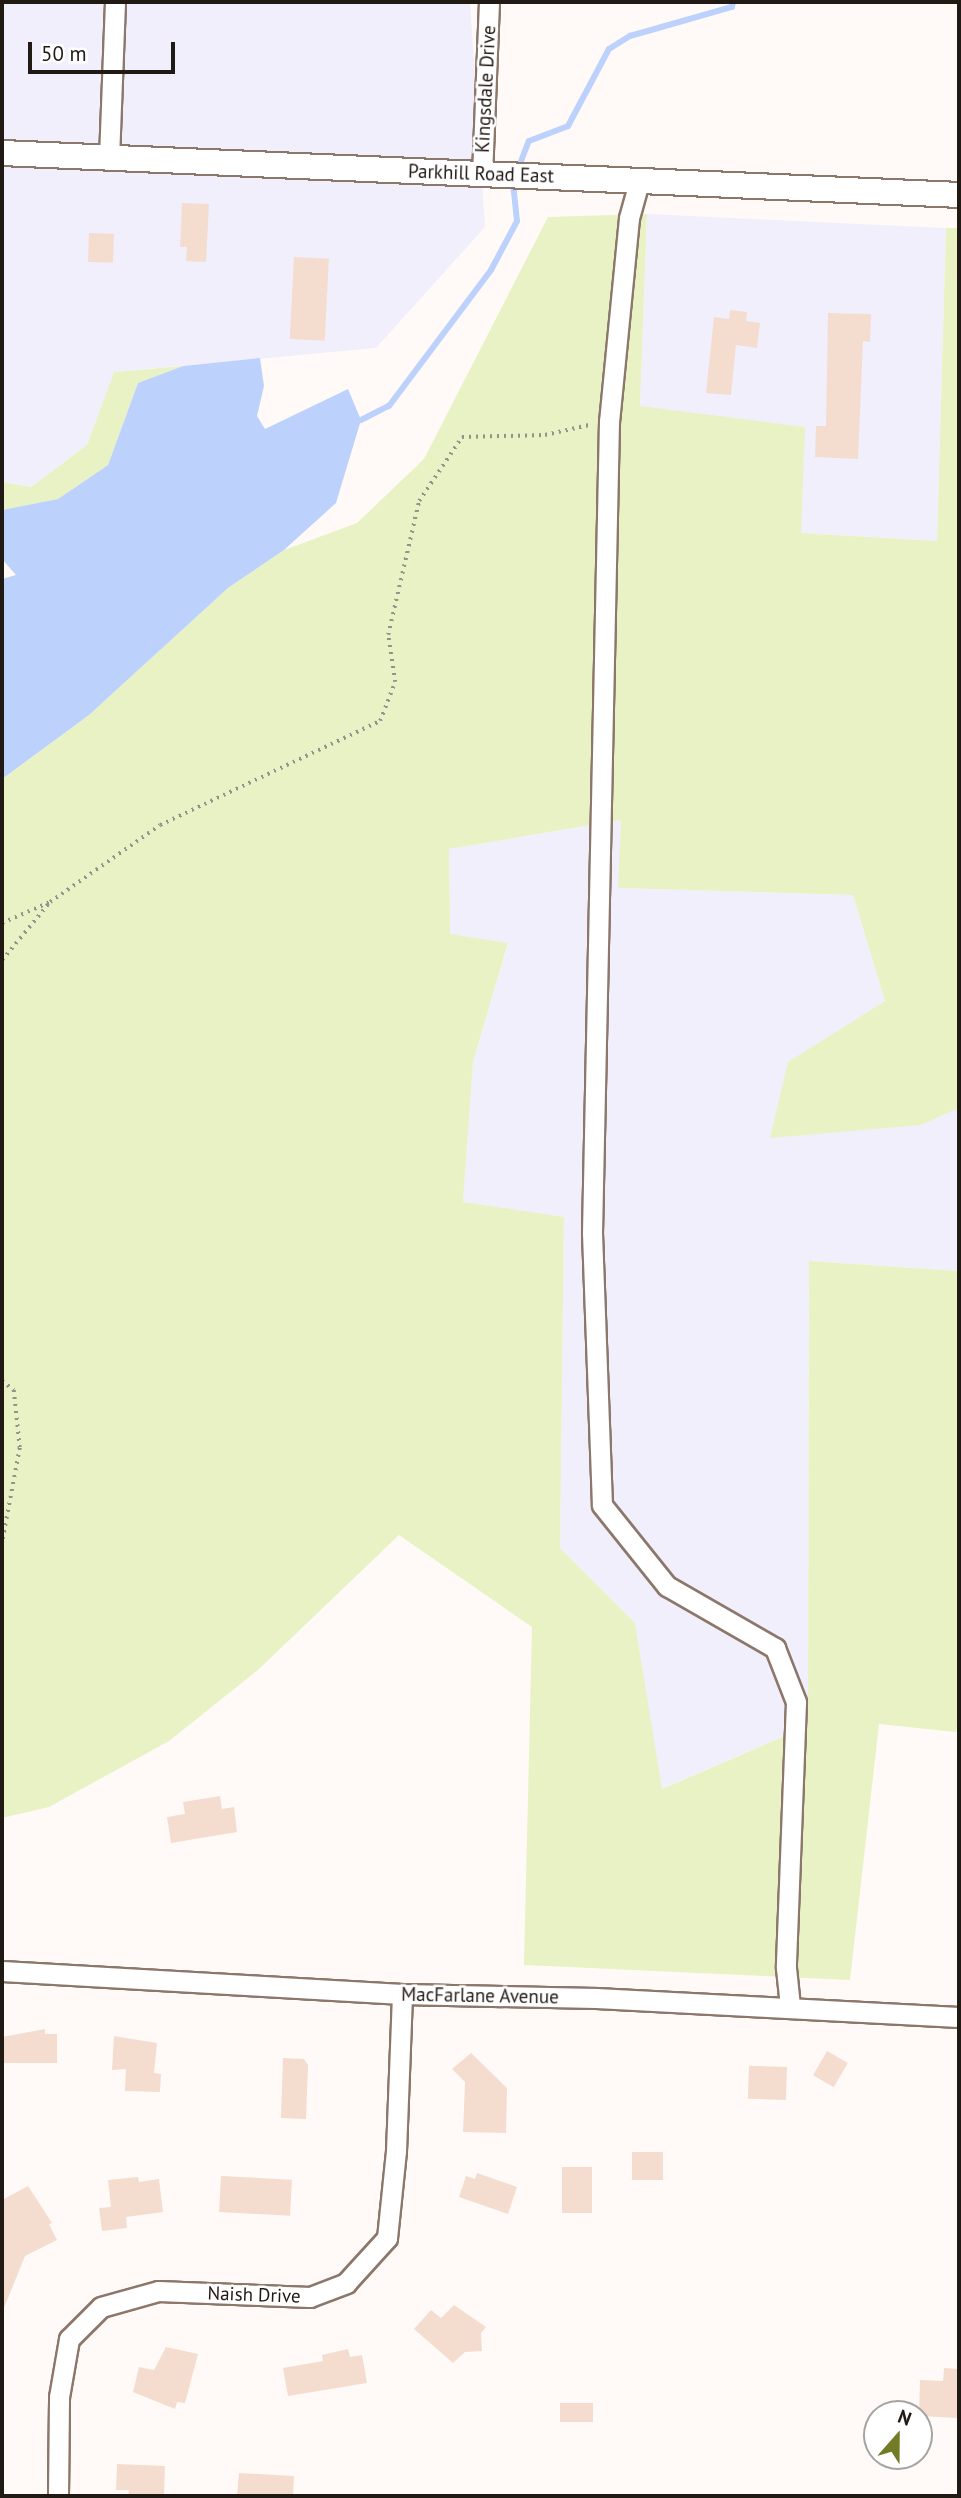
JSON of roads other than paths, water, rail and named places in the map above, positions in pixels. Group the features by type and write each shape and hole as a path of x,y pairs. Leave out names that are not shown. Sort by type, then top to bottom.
{"main road":[{"name":"Parkhill Road East","path":"2,153 482,176 640,178 959,195"}],"street":[{"path":"109,158 115,2"},
{"name":"Kingsdale Drive","path":"482,176 489,2"},
{"path":"640,178 629,218 609,421 592,1233 602,1505 667,1586 775,1648 796,1702 786,1968 790,2007"},
{"name":"MacFarlane Avenue","path":"2,1971 402,1994 790,2007 959,2017"},
{"name":"Naish Drive","path":"58,2496 59,2397 69,2339 101,2307 158,2291 310,2297 346,2283 387,2238 396,2151 402,1994"}],"water":[{"path":"260,358 264,386 257,416 265,429 348,389 361,420 336,503 284,550 228,588 89,715 2,779 2,579 16,575 2,559 2,510 58,499 108,465 138,383 183,366"}],"waterway":[{"path":"518,169 529,141 568,126 609,49 630,36 732,7 733,2"},
{"path":"361,420 389,406 491,270 517,221 513,182"}]}
